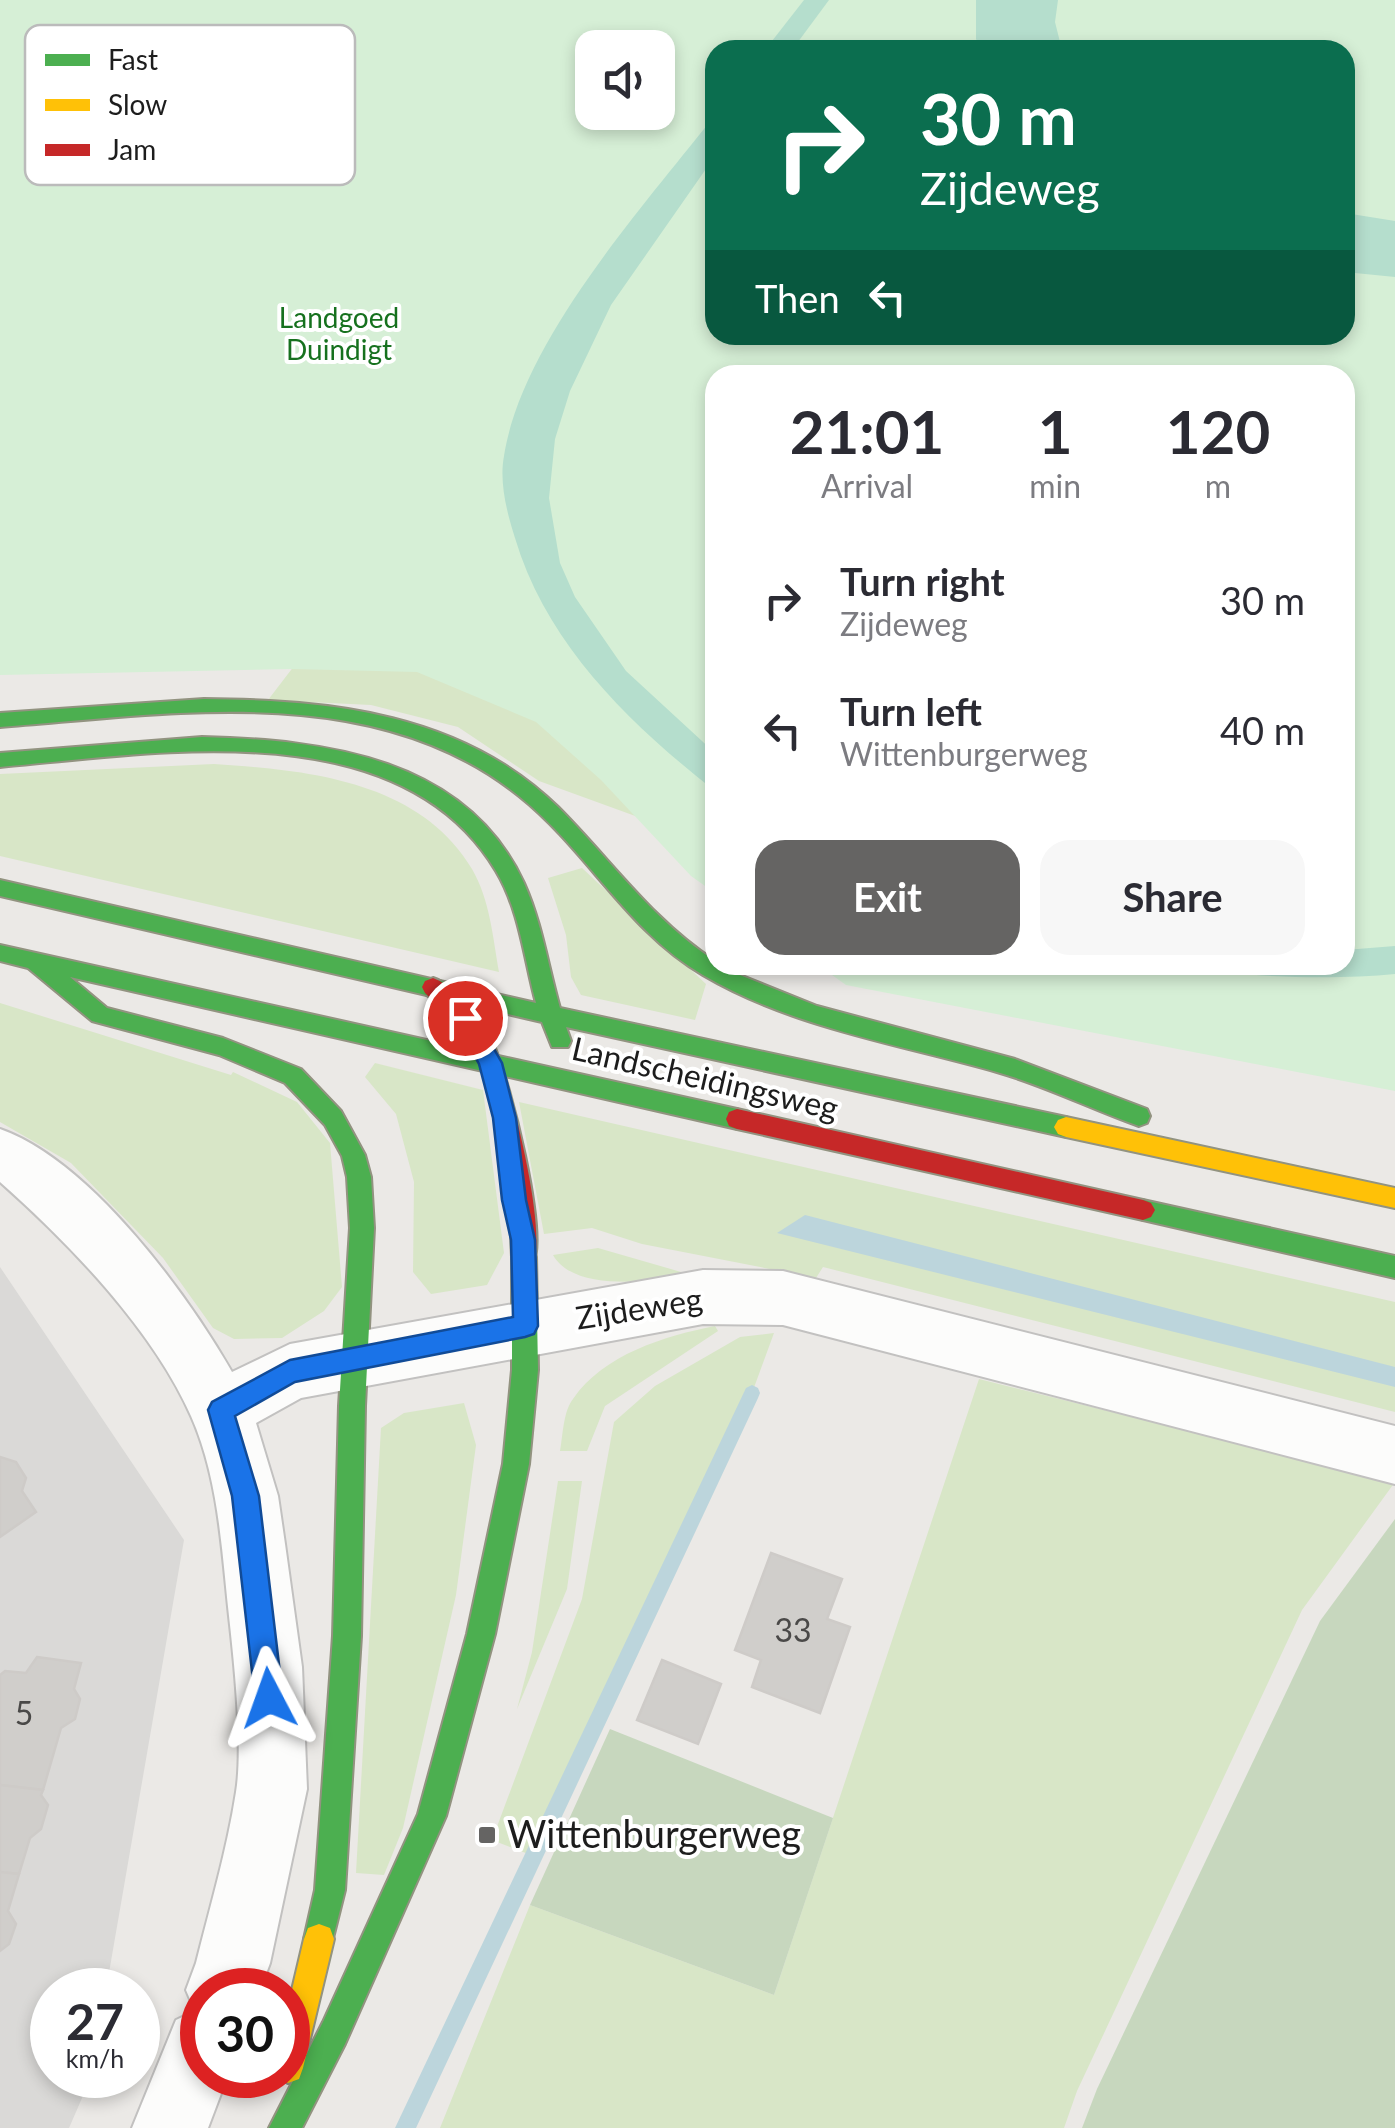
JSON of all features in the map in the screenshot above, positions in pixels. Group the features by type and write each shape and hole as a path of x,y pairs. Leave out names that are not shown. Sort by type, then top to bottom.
{"main road":[{"path":"0,720 286,708 358,715 422,730 475,752 522,786 653,927 705,965"},
{"path":"0,760 269,746 320,751 408,774 446,796 470,816 501,860 528,934 547,1014 576,1067 596,1088"},
{"name":"Landscheidingsweg","path":"0,888 547,1014 1395,1198"},
{"name":"Landscheidingsweg","path":"0,953 1395,1267"},
{"path":"36,962 100,1015 222,1046 293,1076 322,1103 354,1155 362,1228 354,1360 347,1636 330,1890 310,1975"},
{"path":"722,975 812,1014 1042,1076 1276,1172"},
{"path":"286,2128 334,2033 432,1816 476,1652 516,1464 525,1326 523,1240 504,1118 490,1063 465,1018 433,988"},
{"path":"271,2128 279,2098"}],"street":[{"path":"0,1153 18,1163 65,1204 120,1261 186,1350 221,1410 246,1496 268,1667 272,1789 231,1968"},
{"name":"Zijdeweg","path":"221,1410 290,1372 525,1326 703,1297 782,1298 1395,1455"},
{"path":"170,2128 182,2098"}],"shaded area":[{"path":"0,1267 184,1540 110,1968 30,1968 30,2098 82,2098 69,2128 0,2128"}],"green space":[{"name":"Landgoed Duindigt","path":"0,0 1395,0 1395,1091 846,985 832,975 1355,975 1355,365 705,365 705,886 691,876 601,780 536,722 417,672 292,669 0,675"},
{"path":"804,0 829,0 799,40 773,40"},
{"path":"976,0 1058,0 1055,22 1060,40 976,39"},
{"path":"705,128 705,170 611,305 570,391 555,439 549,498 560,563 575,597 626,671 705,744 705,783 623,710 570,647 529,577 505,497 504,456 515,412 560,321 622,232"},
{"path":"1355,215 1395,221 1395,277 1355,273"},
{"path":"514,379 705,822 705,841 539,781 458,727 371,705 268,700"},
{"path":"214,764 286,770 358,785 422,816 449,839 478,881 490,919 499,972 0,856 0,774"},
{"path":"582,868 706,984 695,1020 581,995 571,977 566,935 548,878"},
{"path":"1395,946 1395,974 1343,977 1258,975 1355,975 1355,949"},
{"path":"0,1003 231,1075 233,1072 297,1102 330,1143 342,1287 324,1311 282,1338 234,1339 213,1328 163,1258 71,1163 0,1122"},
{"path":"375,1063 483,1090 504,1253 487,1285 431,1294 413,1272 414,1182 396,1114 365,1077"},
{"path":"519,1102 1395,1302 1395,1412 823,1267 816,1278 642,1244 592,1228 544,1234"},
{"path":"598,1248 695,1276 598,1280 564,1267 553,1255"},
{"path":"715,1326 718,1331 605,1406 587,1451 560,1451 570,1404 601,1370 637,1349"},
{"path":"774,1333 752,1393 531,1855 492,1840 582,1599 614,1422 655,1386 740,1337"},
{"path":"979,1379 1395,1482 1302,1610 1077,2091 1064,2128 440,2128 530,1905 774,1995"},
{"path":"464,1403 476,1445 456,1595 403,1828 384,1875 356,1873 381,1428 404,1413"},
{"path":"558,1481 582,1481 567,1589 517,1709 532,1652"},
{"path":"1395,1519 1395,2128 1082,2128 1320,1621"},
{"path":"610,1729 833,1818 774,1995 530,1905"}],"water":[{"path":"805,1215 1395,1367 1395,1387 777,1233"}],"building":[{"path":"0,1457 16,1462 26,1478 22,1491 36,1512 0,1537"},
{"path":"771,1553 842,1579 827,1619 850,1627 820,1713 752,1687 761,1660 735,1650"},
{"path":"37,1657 81,1663 74,1689 80,1699 75,1719 61,1728 43,1790 0,1785 0,1675 5,1671 26,1673"},
{"path":"662,1660 721,1684 698,1744 637,1720"},
{"path":"0,1785 43,1790 41,1795 48,1805 41,1829 30,1838 19,1874 0,1872"},
{"path":"0,1872 19,1874 8,1911 16,1924 9,1944 0,1951"}],"waterway":[{"path":"405,2128 752,1393"}],"traffic: fast":[{"path":"0,720 204,706 274,706 342,713 408,727 469,752 526,790 658,930 705,966"},
{"path":"0,760 202,744 272,746 339,756 402,776 456,810 501,861 521,903 560,1041"},
{"path":"0,888 665,1041 1066,1127"},
{"path":"0,953 737,1119"},
{"path":"36,962 100,1015 223,1047 293,1076 333,1118 353,1155 359,1177 362,1228 352,1406 347,1636 330,1890 319,1939"},
{"path":"722,975 814,1014 1015,1069 1139,1116"},
{"path":"1143,1210 1395,1267"},
{"path":"285,2128 334,2033 432,1816 481,1634 516,1464 525,1370 524,1257"}],"traffic: slow":[{"path":"1066,1127 1395,1198"},
{"path":"310,1976 319,1939"}],"traffic: jam":[{"path":"433,987 473,1029 491,1064 511,1149 524,1257"},
{"path":"737,1119 1143,1210"}],"place":[{"name":"Wittenburgerweg","path":"487,1835"}],"route":[{"path":"269,1698 246,1496 221,1410 290,1372 525,1326 523,1240 504,1118 484,1047 465,1018"}]}
